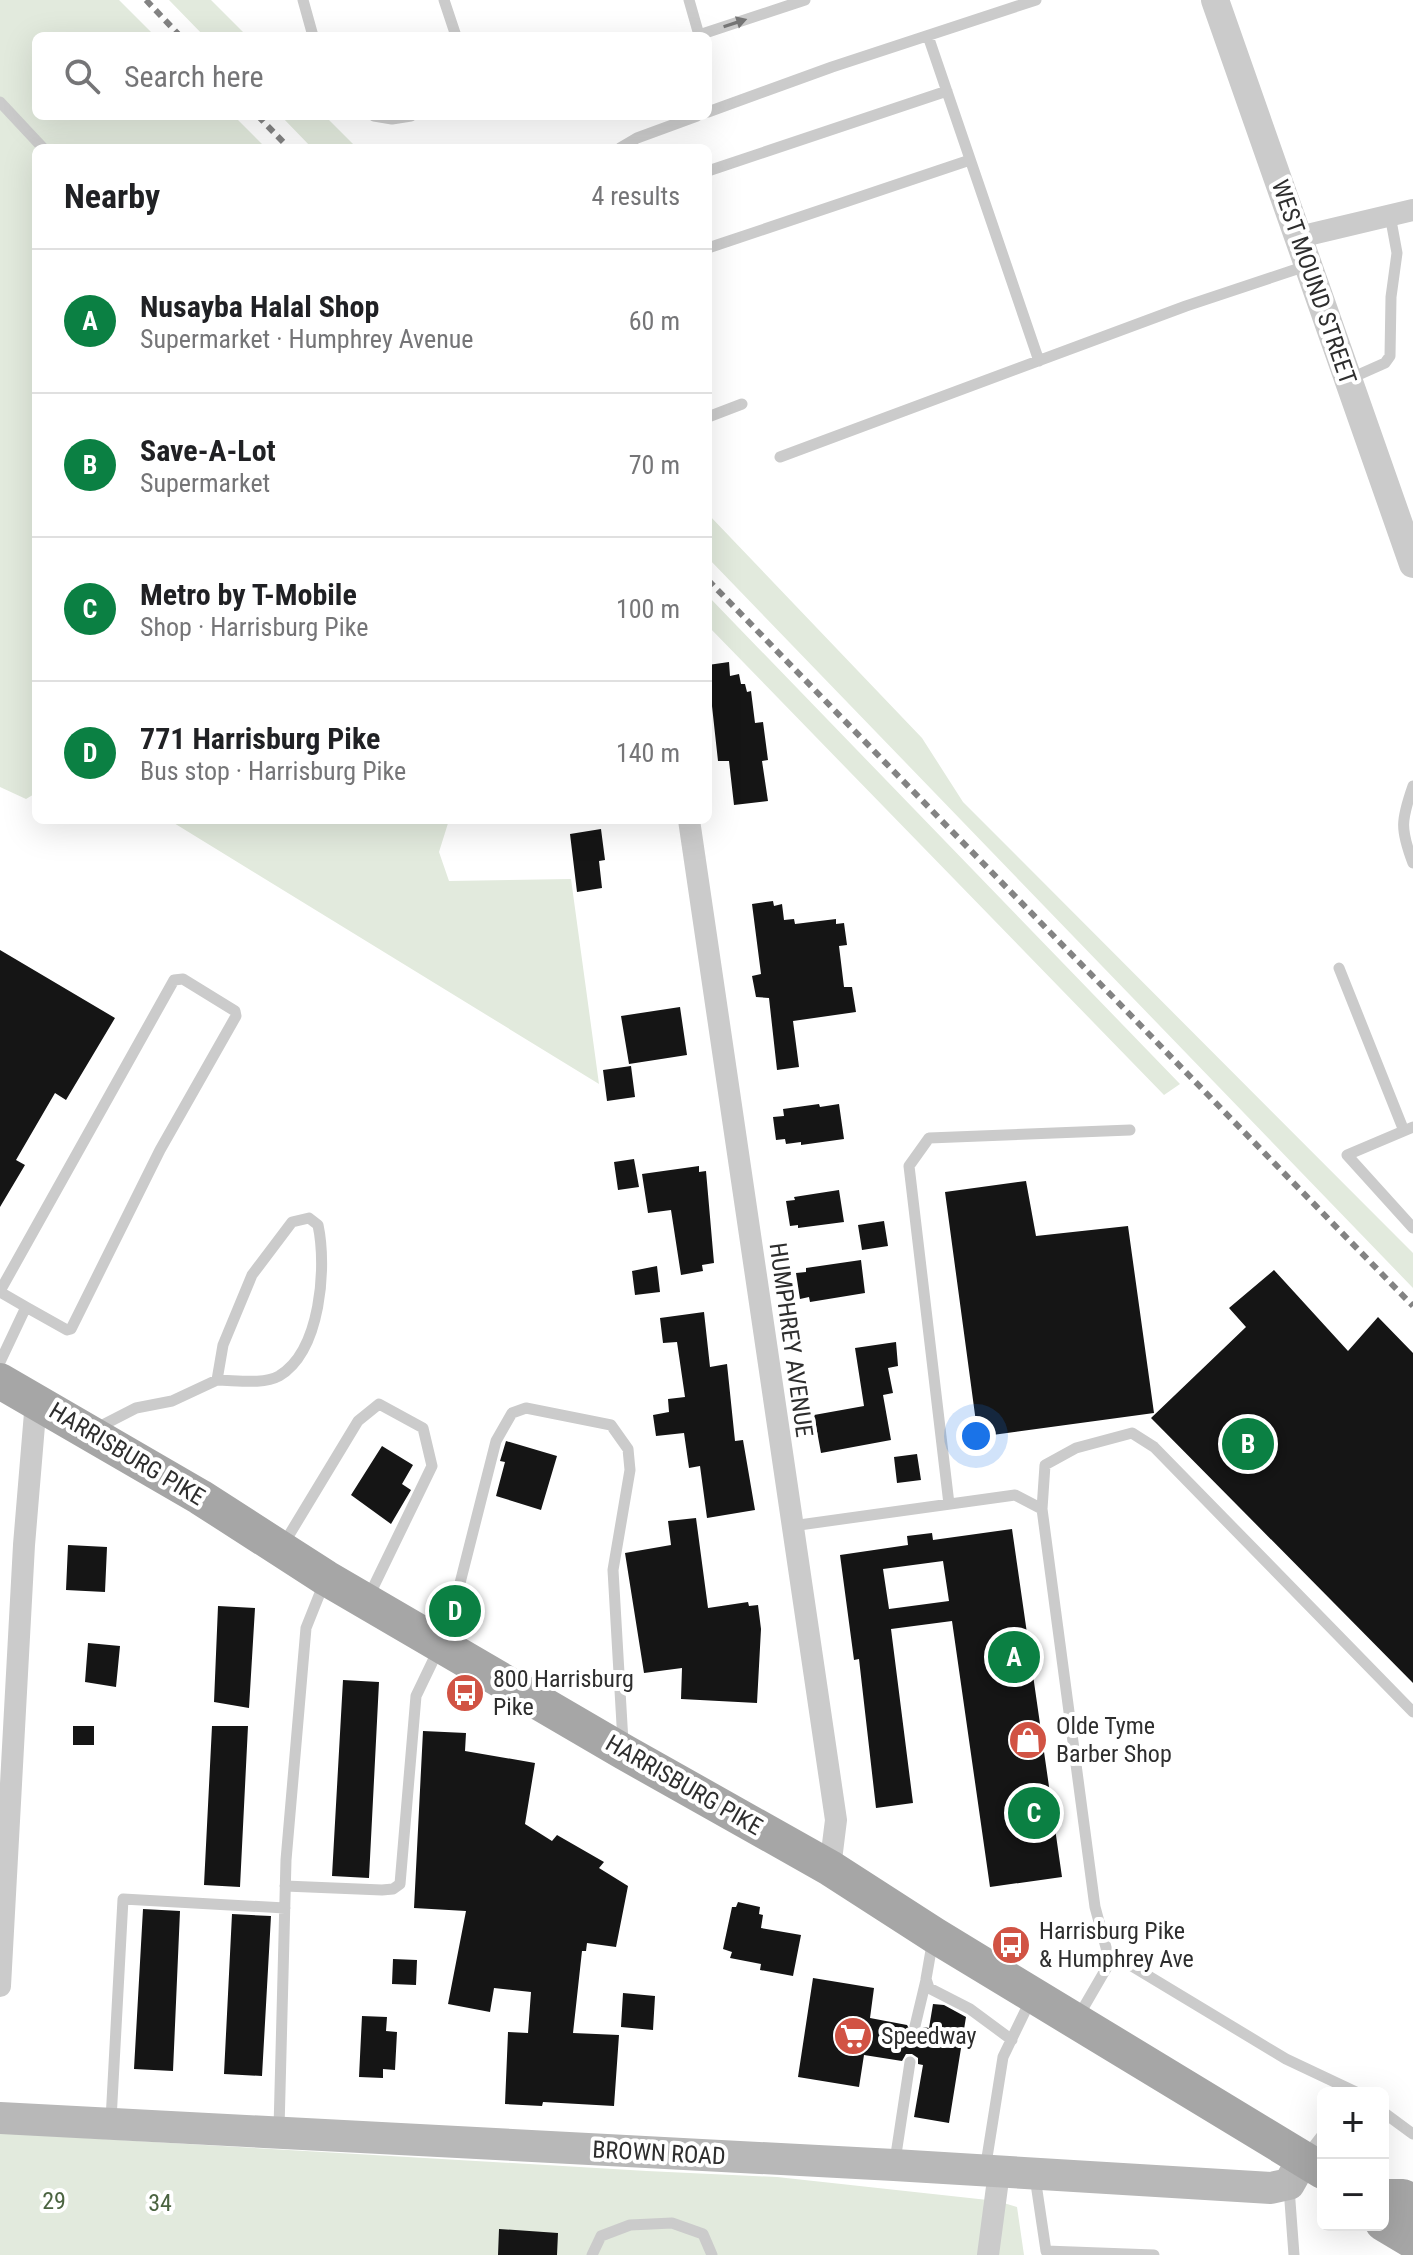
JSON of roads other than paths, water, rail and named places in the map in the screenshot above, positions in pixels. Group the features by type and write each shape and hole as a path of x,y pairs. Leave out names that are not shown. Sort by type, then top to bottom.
{"main road":[{"name":"HARRISBURG PIKE","path":"0,1381 200,1497 326,1578 830,1868 934,1935 1309,2162"},
{"name":"BROWN ROAD","path":"0,2118 1271,2188 1309,2162"},
{"path":"1389,2197 1403,2197 1413,2203"},
{"path":"1389,2227 1413,2241"}],"street":[{"name":"WEST MOUND STREET","path":"1215,0 1413,564"},
{"path":"1299,237 1413,210"},
{"name":"HUMPHREY AVENUE","path":"690,824 836,1820 830,1868"},
{"path":"0,1986 3,1880 36,1401"},
{"path":"988,2255 992,2171"}],"lane":[{"path":"303,0 312,32"},
{"path":"444,0 455,32"},
{"path":"689,0 697,32"},
{"path":"710,32 805,0"},
{"path":"712,111 1036,0"},
{"path":"928,36 1039,361"},
{"path":"712,170 947,91"},
{"path":"0,102 39,144"},
{"path":"627,144 686,120"},
{"path":"712,247 970,160"},
{"path":"1348,379 1385,363 1390,356 1391,297 1397,253 1390,215"},
{"path":"780,457 1186,306 1309,265"},
{"path":"712,415 742,404"},
{"path":"1413,786 1404,813 1403,837 1413,863"},
{"path":"1339,968 1409,1129 1347,1155 1413,1228"},
{"path":"183,979 235,1011 236,1016 160,1150 71,1329 67,1330 26,1307 0,1292 174,980 183,979"},
{"path":"949,1504 909,1166 929,1138 1130,1130"},
{"path":"90,1432 136,1408 172,1401 217,1380 261,1380 278,1376 301,1356 320,1303 321,1237 318,1225 309,1218 292,1222 252,1275 223,1345 217,1380"},
{"path":"0,1362 26,1307"},
{"path":"281,1549 358,1421 379,1404 423,1428 432,1466 367,1601"},
{"path":"285,1886 382,1890 393,1889 400,1884 416,1696 441,1644 469,1550 496,1441 512,1413 526,1408 611,1425 628,1449 630,1470 613,1570 624,1752"},
{"path":"1344,2087 1286,2059 1107,1951 1104,1945 1095,1907 1042,1509 1045,1465 1076,1448 1132,1433 1154,1447 1413,1712"},
{"path":"791,1526 1015,1495 1042,1509"},
{"path":"279,2134 285,1886 306,1628 326,1578"},
{"path":"111,2125 123,1899 285,1908"},
{"path":"915,2026 934,1935"},
{"path":"1076,2021 1114,1955"},
{"path":"926,1979 929,1988 970,2009 1012,2040"},
{"path":"992,2171 1003,2057 1034,1995"},
{"path":"894,2165 910,2062"},
{"path":"1389,2116 1413,2134"},
{"path":"1294,2255 1309,2162"},
{"path":"1034,2174 1046,2253 1154,2255"},
{"path":"592,2255 601,2236 630,2225 672,2223 703,2234 712,2255"}],"railway":[{"path":"146,0 176,32"},
{"path":"262,120 285,144"},
{"path":"712,584 1413,1306"}],"place":[{"name":"Save-A-Lot","path":"1248,1444"},
{"name":"771 Harrisburg Pike","path":"455,1611"},
{"name":"Nusayba Halal Shop","path":"1014,1657"},
{"name":"800 Harrisburg Pike","path":"465,1693"},
{"name":"Olde Tyme Barber Shop","path":"1028,1740"},
{"name":"Metro by T-Mobile","path":"1034,1813"},
{"name":"Harrisburg Pike & Humphrey Ave","path":"1011,1945"},
{"name":"Speedway","path":"853,2036"}],"park label":[{"name":"29","path":"54,2201"},
{"name":"34","path":"160,2203"}]}
